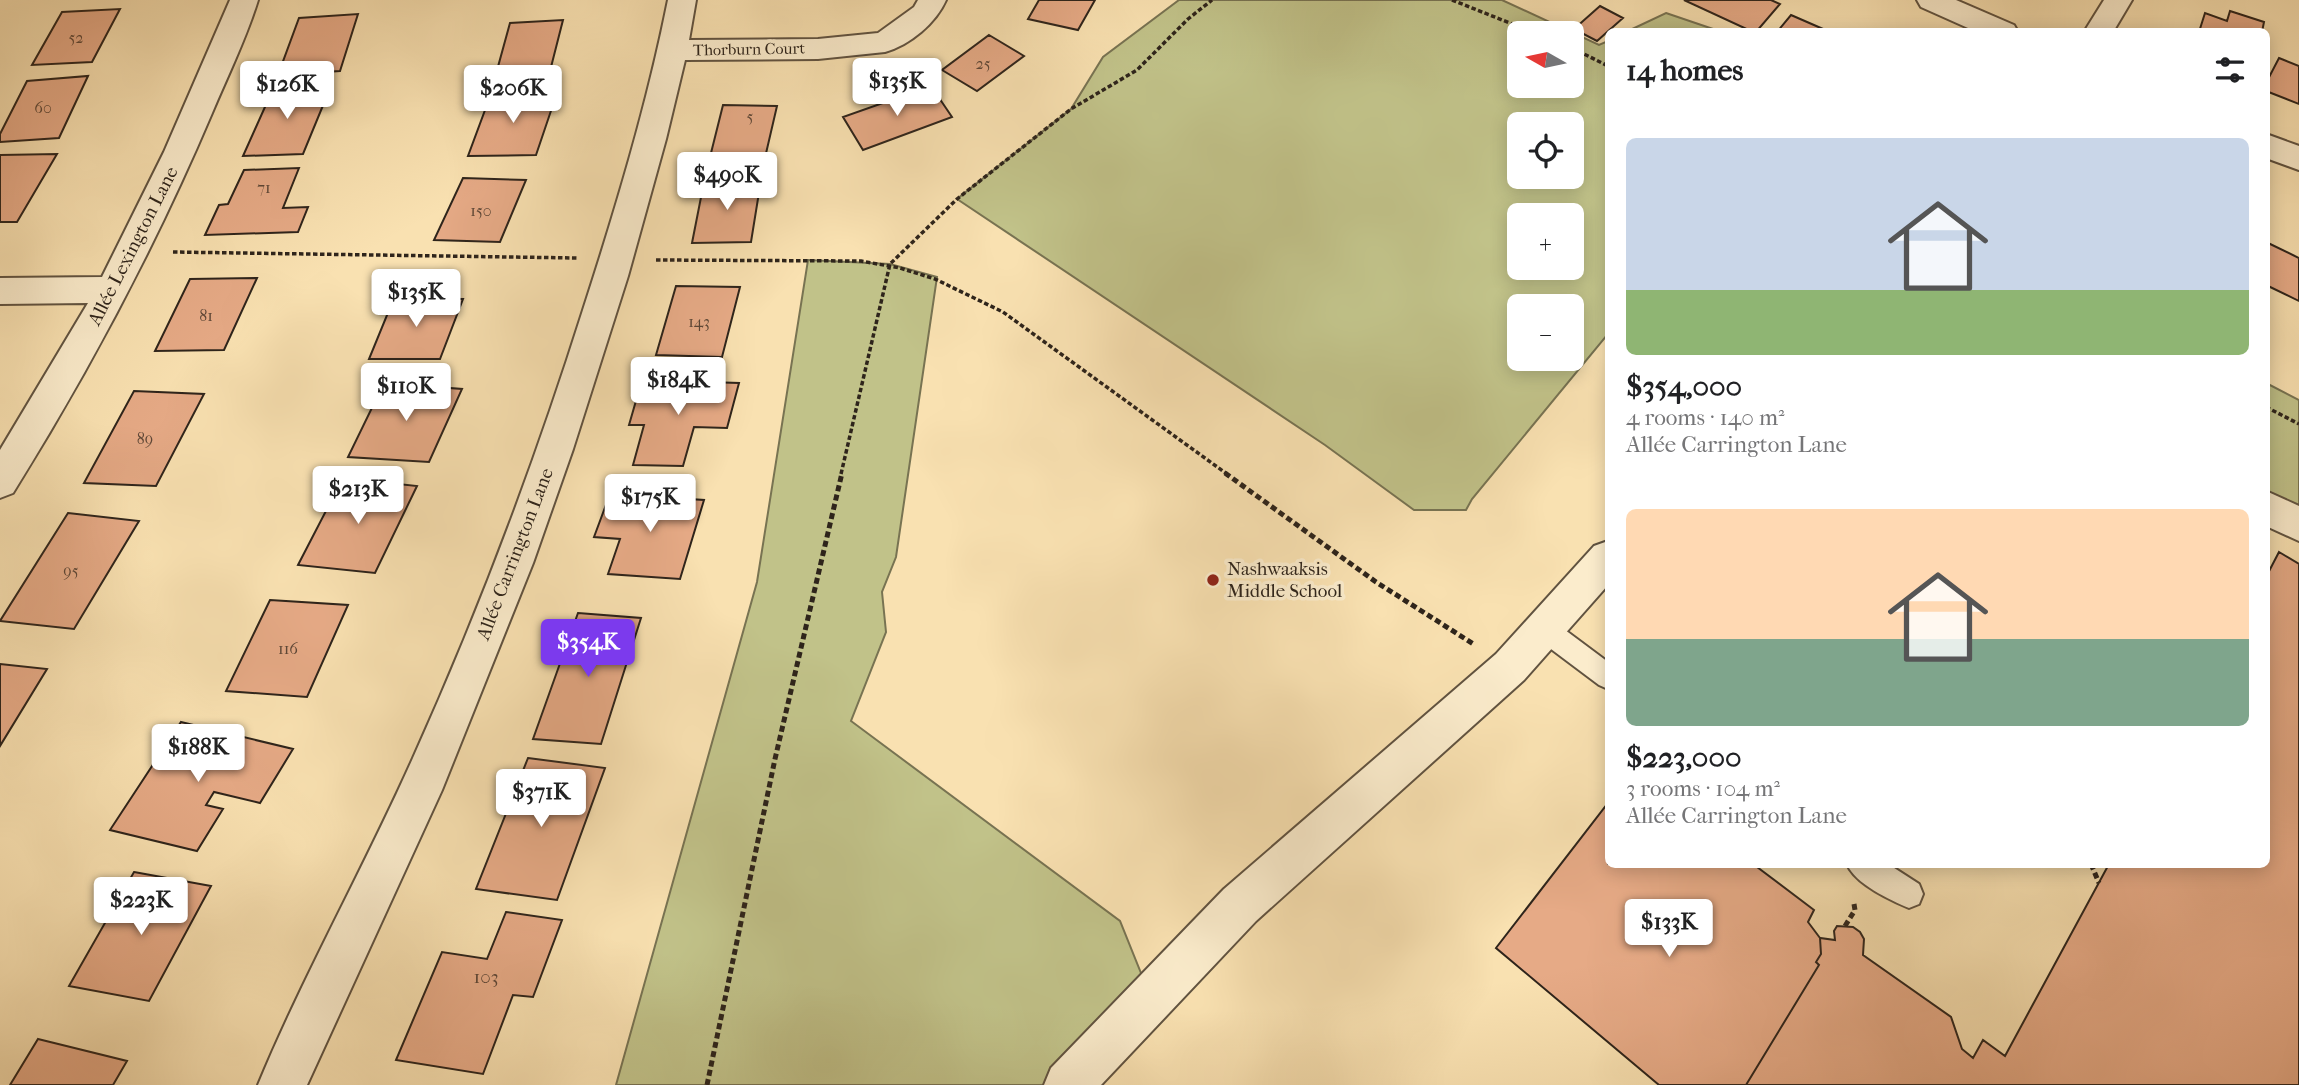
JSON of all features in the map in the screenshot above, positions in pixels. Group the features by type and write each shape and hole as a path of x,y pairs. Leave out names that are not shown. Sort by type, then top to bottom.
{"street":[{"name":"Allée Lexington Lane","path":"0,482 92,328 131,253 180,154 244,0"},
{"name":"Allée Carrington Lane","path":"282,1085 451,718 526,530 585,361 616,259 673,50 682,0"},
{"name":"Thorburn Court","path":"673,50 818,49 885,42 926,13 932,0"},
{"path":"1931,0 1995,28"},
{"path":"2100,28 2118,0"},
{"path":"2270,147 2299,159"},
{"path":"0,291 112,290"},
{"path":"2270,509 2299,525"},
{"path":"1068,1085 1241,905 1510,667 1605,561"}],"lane":[{"path":"1544,629 1605,675"},
{"path":"1867,868 1909,894"}],"path":[{"path":"707,1085 775,759 890,264 957,199 1071,109 1137,70 1188,19 1212,0"},
{"path":"1452,0 1507,22"},
{"path":"1584,54 1605,64"},
{"path":"131,253 861,261 890,264 937,277 1003,312 1376,582 1482,650"},
{"path":"2270,409 2299,424"},
{"path":"2093,868 2099,883"}],"green space":[{"path":"1179,0 1502,0 1547,21 1507,21 1507,98 1584,98 1584,38 1599,45 1605,42 1605,338 1584,363 1584,294 1507,294 1507,371 1578,371 1472,499 1466,510 1414,510 1325,445 957,199 1071,109 1103,57"},
{"path":"1666,13 1710,28 1634,28"},
{"path":"808,260 890,264 937,277 896,557 882,592 886,632 851,721 1120,921 1151,998 1068,1085 616,1085 757,582"},
{"path":"2270,385 2299,400 2299,525 2270,509"}],"building":[{"path":"1039,0 1095,0 1078,30 1028,19"},
{"path":"1684,0 1771,0 1780,4 1759,28 1744,28"},
{"path":"1600,6 1623,18 1612,28 1605,28 1605,34 1597,41 1584,34 1583,21"},
{"path":"120,9 92,62 32,65 62,12"},
{"path":"2230,11 2264,22 2263,28 2200,28 2205,13 2227,21"},
{"path":"358,14 340,71 278,75 299,18"},
{"path":"1791,15 1821,28 1780,28"},
{"path":"563,20 550,71 496,74 510,23"},
{"path":"989,35 1024,56 977,91 942,70"},
{"path":"2279,58 2299,66 2299,104 2270,93 2270,75"},
{"path":"88,76 59,138 0,142 0,134 27,81"},
{"path":"331,86 303,154 243,156 273,89"},
{"path":"931,86 952,117 863,150 843,117"},
{"path":"557,93 536,155 468,156 491,94"},
{"path":"723,105 777,106 764,162 709,161"},
{"path":"57,154 17,222 0,222 0,155"},
{"path":"299,168 283,208 308,207 298,232 205,235 219,205 228,204 244,170"},
{"path":"463,178 526,180 500,242 434,240"},
{"path":"761,180 751,242 692,243 704,182"},
{"path":"2270,244 2299,258 2299,301 2270,287"},
{"path":"257,278 224,350 155,351 190,279"},
{"path":"676,286 740,287 722,357 656,355"},
{"path":"394,298 463,299 440,359 369,359"},
{"path":"642,380 739,383 727,428 694,427 683,466 633,465 644,425 629,425"},
{"path":"384,383 462,389 429,462 348,457"},
{"path":"134,391 204,394 156,486 84,483"},
{"path":"343,478 417,486 375,573 298,565"},
{"path":"610,494 704,500 680,579 608,574 620,539 594,537"},
{"path":"68,513 139,521 74,629 0,621"},
{"path":"2279,552 2299,564 2299,1085 1746,1085 1819,965 1816,962 1821,954 1820,938 1835,940 1834,931 1837,926 1853,927 1860,932 1864,939 1863,955 1951,1017 1962,1049 1973,1058 1983,1040 2005,1056 2107,868 2270,868 2270,569"},
{"path":"270,600 348,605 307,697 226,691"},
{"path":"578,613 641,618 601,744 533,739"},
{"path":"0,664 47,669 0,746"},
{"path":"181,722 293,749 260,803 214,792 206,805 223,809 197,851 110,830"},
{"path":"528,758 605,768 557,900 476,889"},
{"path":"1605,807 1605,868 1758,868 1814,910 1808,922 1820,938 1821,954 1816,962 1819,965 1746,1085 1659,1085 1496,948"},
{"path":"134,872 211,886 149,1001 69,986"},
{"path":"506,912 562,920 533,997 513,995 483,1074 396,1060 442,952 487,959"},
{"path":"38,1039 127,1061 113,1085 10,1085"}],"place":[{"name":"Nashwaaksis Middle School","path":"1213,580"}]}
